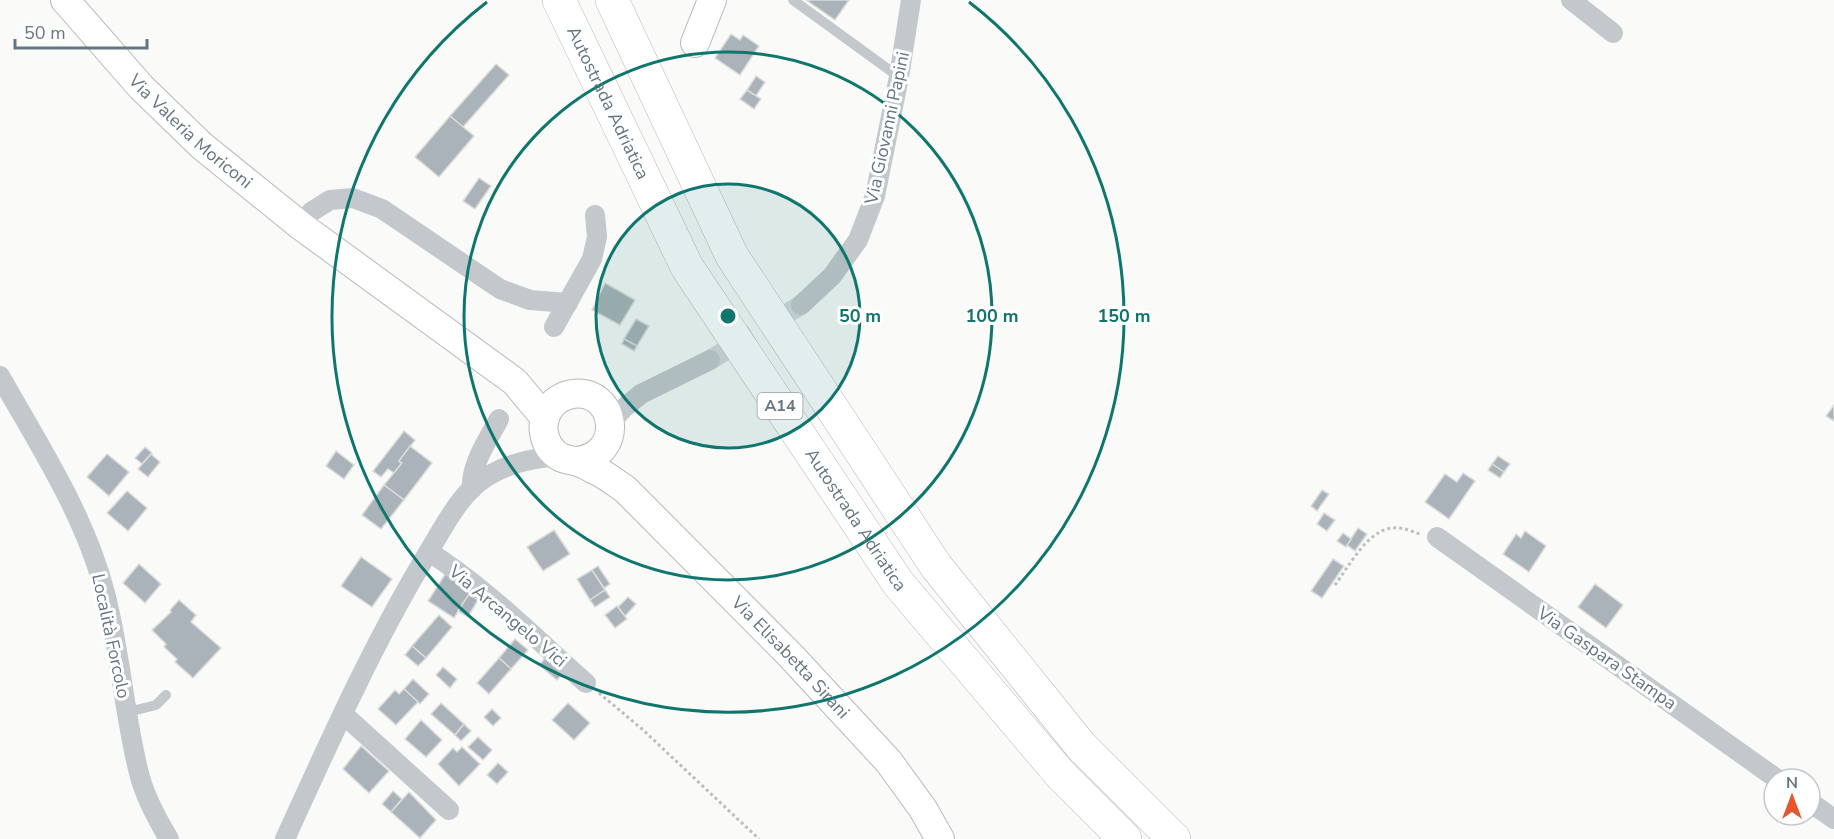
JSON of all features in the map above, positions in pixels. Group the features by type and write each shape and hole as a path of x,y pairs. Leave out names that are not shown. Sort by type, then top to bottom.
{"highway":[{"name":"Autostrada Adriatica","path":"560,0 687,267 891,573 1060,774 1125,839"},
{"name":"A14","path":"612,0 732,256 936,566 1081,746 1174,839"}],"main road":[{"name":"Via Valeria Moriconi","path":"65,0 141,87 195,139 301,226 514,382 549,416"},
{"path":"695,43 712,0"},
{"path":"577,394 595,399 603,405 609,432 596,456 568,459 546,442 549,416 577,394"},
{"name":"Via Elisabetta Sirani","path":"609,432 611,460 626,490"},
{"name":"Via Elisabetta Sirani","path":"568,459 597,471 626,490 791,656 889,762 923,808 940,839"}],"street":[{"name":"Via Giovanni Papini","path":"801,305 832,276 858,240 875,196 899,77 911,0"},
{"path":"1571,0 1612,33"},
{"path":"301,226 311,212 330,200 353,198 382,209 500,289 530,300 568,303"},
{"path":"554,327 592,259 597,237 595,215"},
{"path":"609,432 624,408 641,394 710,360"},
{"name":"Località Forcolo","path":"0,376 59,480 88,540 105,593 140,778 155,816 169,839"},
{"path":"595,399 641,394"},
{"path":"285,839 343,714 401,598 454,511 472,489 492,473 514,463 532,447 549,416"},
{"path":"472,489 471,479 474,469 499,419"},
{"path":"514,463 568,459"},
{"name":"Via Gaspara Stampa","path":"1437,537 1762,768"},
{"name":"Via Arcangelo Vici","path":"429,552 497,605 586,682"},
{"path":"343,714 449,810"}],"lane":[{"path":"793,0 899,77"},
{"path":"128,712 156,705 166,695"}],"path":[{"path":"1335,585 1373,535 1384,529 1397,528 1437,537"},
{"path":"586,682 642,729 759,839"}],"building":[{"path":"806,0 849,0 835,20"},
{"path":"731,34 740,40 743,35 759,46 740,75 715,58"},
{"path":"496,64 509,75 463,127 450,116"},
{"path":"756,76 765,82 756,96 747,90"},
{"path":"747,90 761,99 754,109 740,99"},
{"path":"450,116 474,136 439,177 415,157"},
{"path":"479,178 491,186 475,209 463,201"},
{"path":"605,283 635,300 620,325 592,310"},
{"path":"636,319 649,326 637,346 624,339"},
{"path":"624,339 637,346 634,351 622,344"},
{"path":"1834,405 1834,421 1826,416"},
{"path":"404,431 415,440 399,461 402,463 394,473 388,469 381,477 373,471"},
{"path":"410,446 432,463 404,500 384,485 402,463 399,461"},
{"path":"145,447 152,453 142,464 135,458"},
{"path":"336,451 354,465 344,479 326,466"},
{"path":"107,454 129,472 109,496 87,477"},
{"path":"151,454 160,462 148,477 138,469"},
{"path":"1498,456 1510,464 1504,472 1492,464"},
{"path":"1492,464 1504,472 1500,478 1488,470"},
{"path":"1463,473 1475,481 1449,519 1425,502 1445,474 1457,482"},
{"path":"384,485 404,500 381,529 362,515"},
{"path":"1322,490 1329,494 1317,511 1311,506"},
{"path":"127,491 147,508 128,531 107,513"},
{"path":"1324,513 1335,520 1327,531 1317,524"},
{"path":"1358,528 1367,534 1355,551 1347,545"},
{"path":"554,530 570,554 543,571 527,547"},
{"path":"1525,531 1546,546 1529,572 1503,554 1516,534 1521,538"},
{"path":"1343,533 1351,539 1346,547 1337,541"},
{"path":"361,557 392,579 372,607 341,586"},
{"path":"1333,559 1344,566 1322,598 1311,591"},
{"path":"139,564 161,584 145,603 123,583"},
{"path":"598,566 610,584 604,588 592,570"},
{"path":"592,570 605,590 590,600 577,579"},
{"path":"446,573 472,590 454,618 428,601"},
{"path":"1595,584 1623,605 1606,628 1578,607"},
{"path":"605,590 610,597 595,607 590,600"},
{"path":"469,594 478,600 468,617 458,611"},
{"path":"628,597 636,604 625,616 618,607"},
{"path":"179,600 196,615 191,622 221,648 193,678 175,662 177,659 164,647 166,644 152,630 171,612 170,610"},
{"path":"617,606 627,619 615,628 605,615"},
{"path":"439,615 452,627 426,658 412,646"},
{"path":"515,639 528,650 511,669 499,658"},
{"path":"412,646 426,658 418,666 405,655"},
{"path":"548,655 566,670 557,680 539,665"},
{"path":"499,658 511,669 489,694 477,683"},
{"path":"443,667 457,679 450,688 436,675"},
{"path":"413,679 429,694 420,704 404,689"},
{"path":"404,689 418,702 396,725 378,709 395,690 399,694"},
{"path":"441,703 464,724 455,735 431,714"},
{"path":"568,703 590,723 574,740 552,720"},
{"path":"492,709 501,718 493,726 484,717"},
{"path":"421,720 442,740 426,757 405,739"},
{"path":"464,724 471,731 461,741 455,735"},
{"path":"478,737 492,750 483,760 468,747"},
{"path":"361,746 389,771 369,793 343,769"},
{"path":"462,747 480,764 459,786 438,764 453,748 457,752"},
{"path":"498,763 508,772 497,784 487,775"},
{"path":"393,791 402,799 391,812 382,804"},
{"path":"409,792 436,820 420,838 391,812"}],"tunnel":[{"path":"710,360 801,305"}]}
